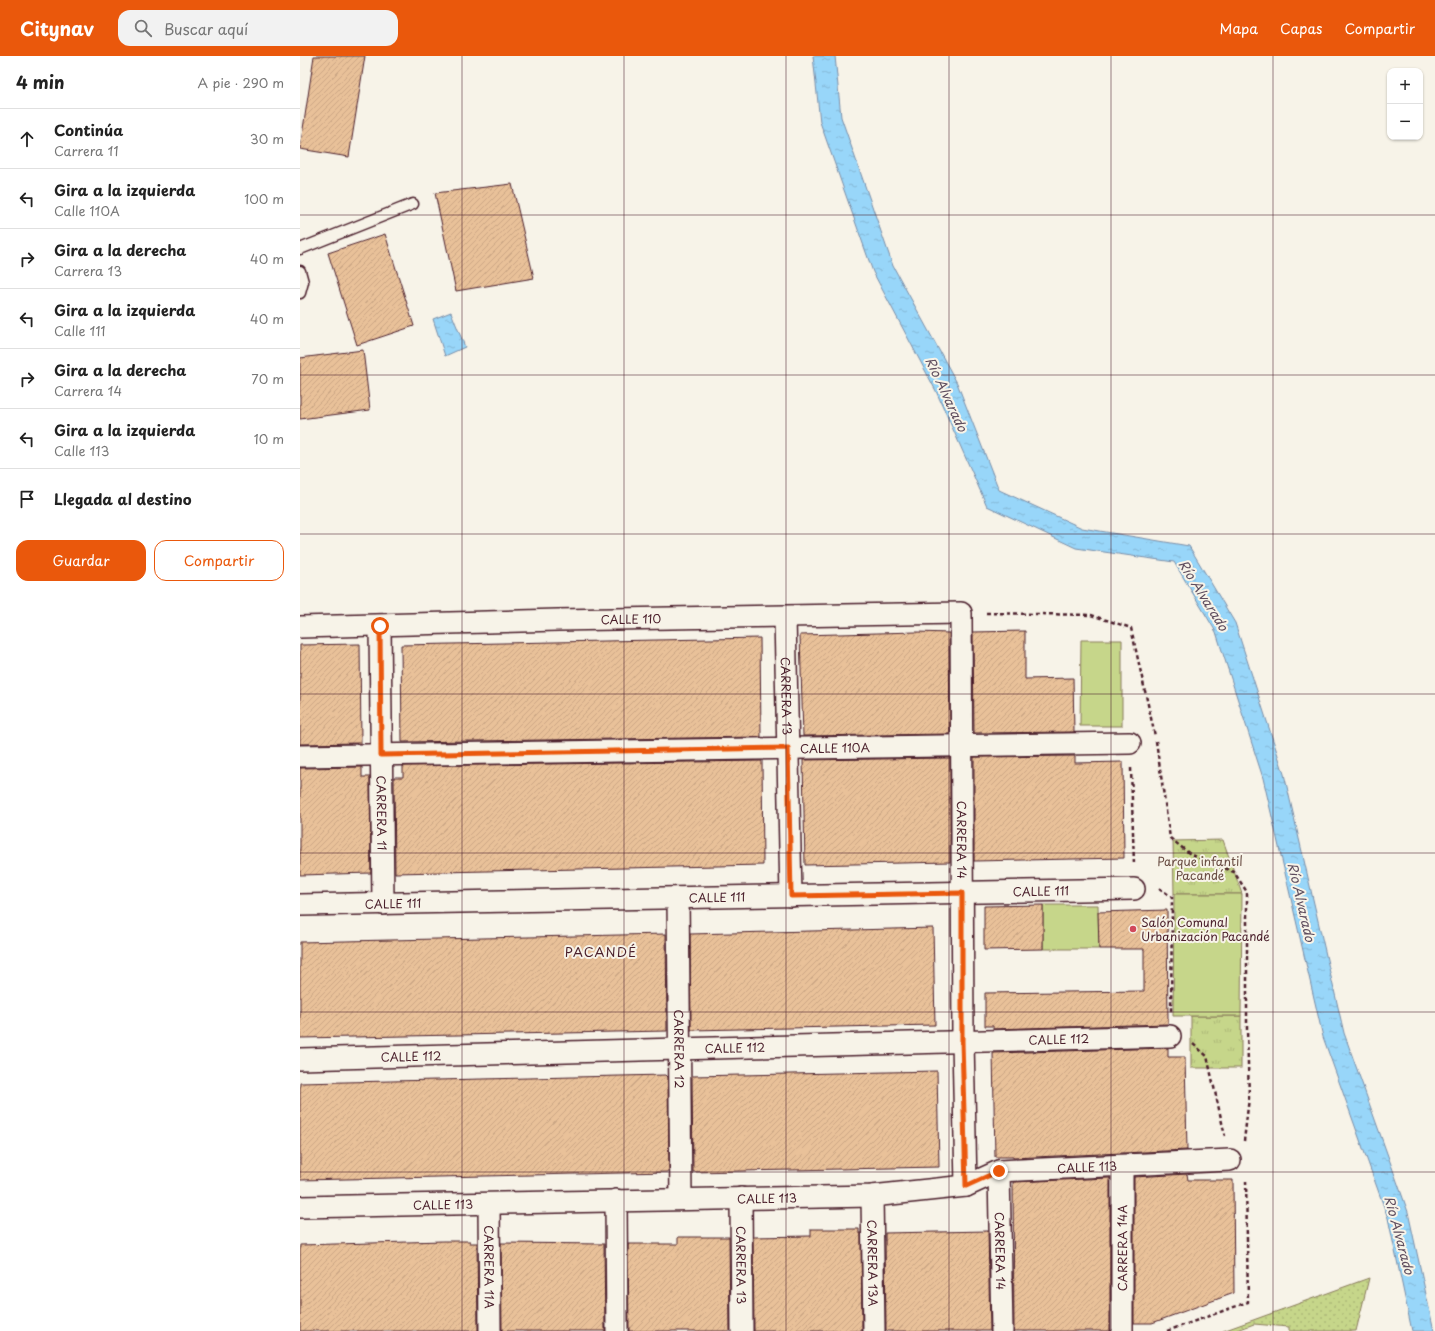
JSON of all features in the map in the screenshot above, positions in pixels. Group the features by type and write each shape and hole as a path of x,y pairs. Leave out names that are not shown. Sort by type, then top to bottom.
{"street":[{"name":"CALLE 110","path":"300,627 558,620 961,613"},
{"name":"CARRERA 14","path":"961,613 962,1041 966,1186"},
{"name":"CARRERA 13","path":"786,616 791,896"},
{"name":"CARRERA 11","path":"380,626 383,904"},
{"name":"CALLE 110A","path":"300,756 1130,743"},
{"name":"CALLE 111","path":"300,905 1134,889"},
{"name":"CARRERA 12","path":"678,898 681,1200"},
{"name":"CALLE 112","path":"300,1059 1170,1036"},
{"name":"CALLE 113","path":"300,1208 616,1200 872,1196 966,1186 999,1171 1230,1160"},
{"name":"CARRERA 14A","path":"1122,1166 1122,1331"},
{"name":"CARRERA 14","path":"999,1171 1002,1331"},
{"name":"CARRERA 13A","path":"872,1196 874,1331"},
{"name":"CARRERA 13","path":"741,1198 742,1331"},
{"path":"616,1200 617,1331"},
{"name":"CARRERA 11A","path":"489,1204 490,1331"}],"lane":[{"path":"300,249 413,204"},
{"path":"300,271 303,282 300,293"}],"path":[{"path":"961,613 1091,615 1130,628 1154,729 1170,838 1190,854 1234,872 1247,892 1247,1029 1249,1098 1244,1141 1230,1160"},
{"path":"1167,1331 1248,1302"}],"green space":[{"path":"1081,640 1122,640 1122,726 1080,726"},
{"name":"Parque infantil Pacandé","path":"1223,840 1242,894 1174,894 1173,841"},
{"path":"1174,894 1242,894 1241,1016 1173,1016"},
{"path":"1043,905 1098,905 1099,949 1043,949"},
{"path":"1191,1016 1241,1016 1241,1068 1191,1068"},
{"path":"1369,1278 1356,1331 1289,1331 1289,1327 1254,1324 1235,1331 1223,1331"}],"water":[{"name":"Río Alvarado","path":"813,56 835,56 841,117 893,266 957,383 999,490 1082,528 1189,546 1235,623 1284,774 1344,1033 1408,1212 1434,1331 1412,1331 1388,1218 1323,1037 1263,778 1216,632 1174,562 1076,548 987,506 936,391 873,272 820,122"},
{"path":"451,312 465,347 445,356 433,319"}],"building":[{"path":"314,56 365,56 349,157 300,149"},
{"path":"512,184 534,278 456,291 435,193"},
{"path":"385,234 414,326 357,345 328,253"},
{"path":"363,350 370,410 300,419 300,358"},
{"path":"1025,631 1025,679 1073,678 1074,732 974,733 973,632"},
{"path":"917,632 949,633 950,734 803,736 800,635"},
{"path":"760,638 761,737 402,742 401,645"},
{"path":"360,644 361,743 300,744 300,645"},
{"path":"1075,756 1075,763 1123,762 1124,858 974,861 974,757"},
{"path":"950,758 950,862 805,865 803,760"},
{"path":"762,761 763,865 395,873 394,777 403,777 403,766"},
{"path":"362,767 362,777 370,777 371,873 300,875 300,768"},
{"path":"1043,905 1043,949 984,950 984,906"},
{"path":"1167,910 1168,1024 993,1029 993,1026 985,1026 985,993 1144,991 1144,949 1099,949 1098,912"},
{"path":"933,928 935,1025 691,1030 690,934"},
{"path":"666,934 667,1031 300,1038 300,942"},
{"path":"1168,1048 1168,1057 1185,1057 1187,1150 1013,1158 995,1157 993,1053"},
{"path":"937,1071 939,1167 693,1172 692,1076"},
{"path":"666,1075 668,1077 669,1172 300,1180 300,1083"},
{"path":"1187,1174 1188,1180 1233,1180 1234,1293 1152,1323 1134,1323 1134,1177"},
{"path":"1110,1178 1110,1331 1014,1331 1013,1182"},
{"path":"811,1229 859,1229 859,1233 861,1233 862,1331 754,1331 753,1237 811,1236"},
{"path":"988,1231 990,1331 886,1331 885,1233"},
{"path":"678,1237 729,1237 730,1331 629,1331 628,1244 678,1244"},
{"path":"470,1241 470,1243 477,1243 478,1331 300,1331 300,1245"},
{"path":"501,1243 604,1244 605,1331 502,1331"}],"place":[{"name":"Salón Comunal Urbanización Pacandé","path":"1133,929"}],"district":[{"name":"PACANDÉ","path":"601,951"}],"route":[{"path":"380,626 381,755 788,748 791,896 962,893 962,1041 966,1186 999,1171"}]}
